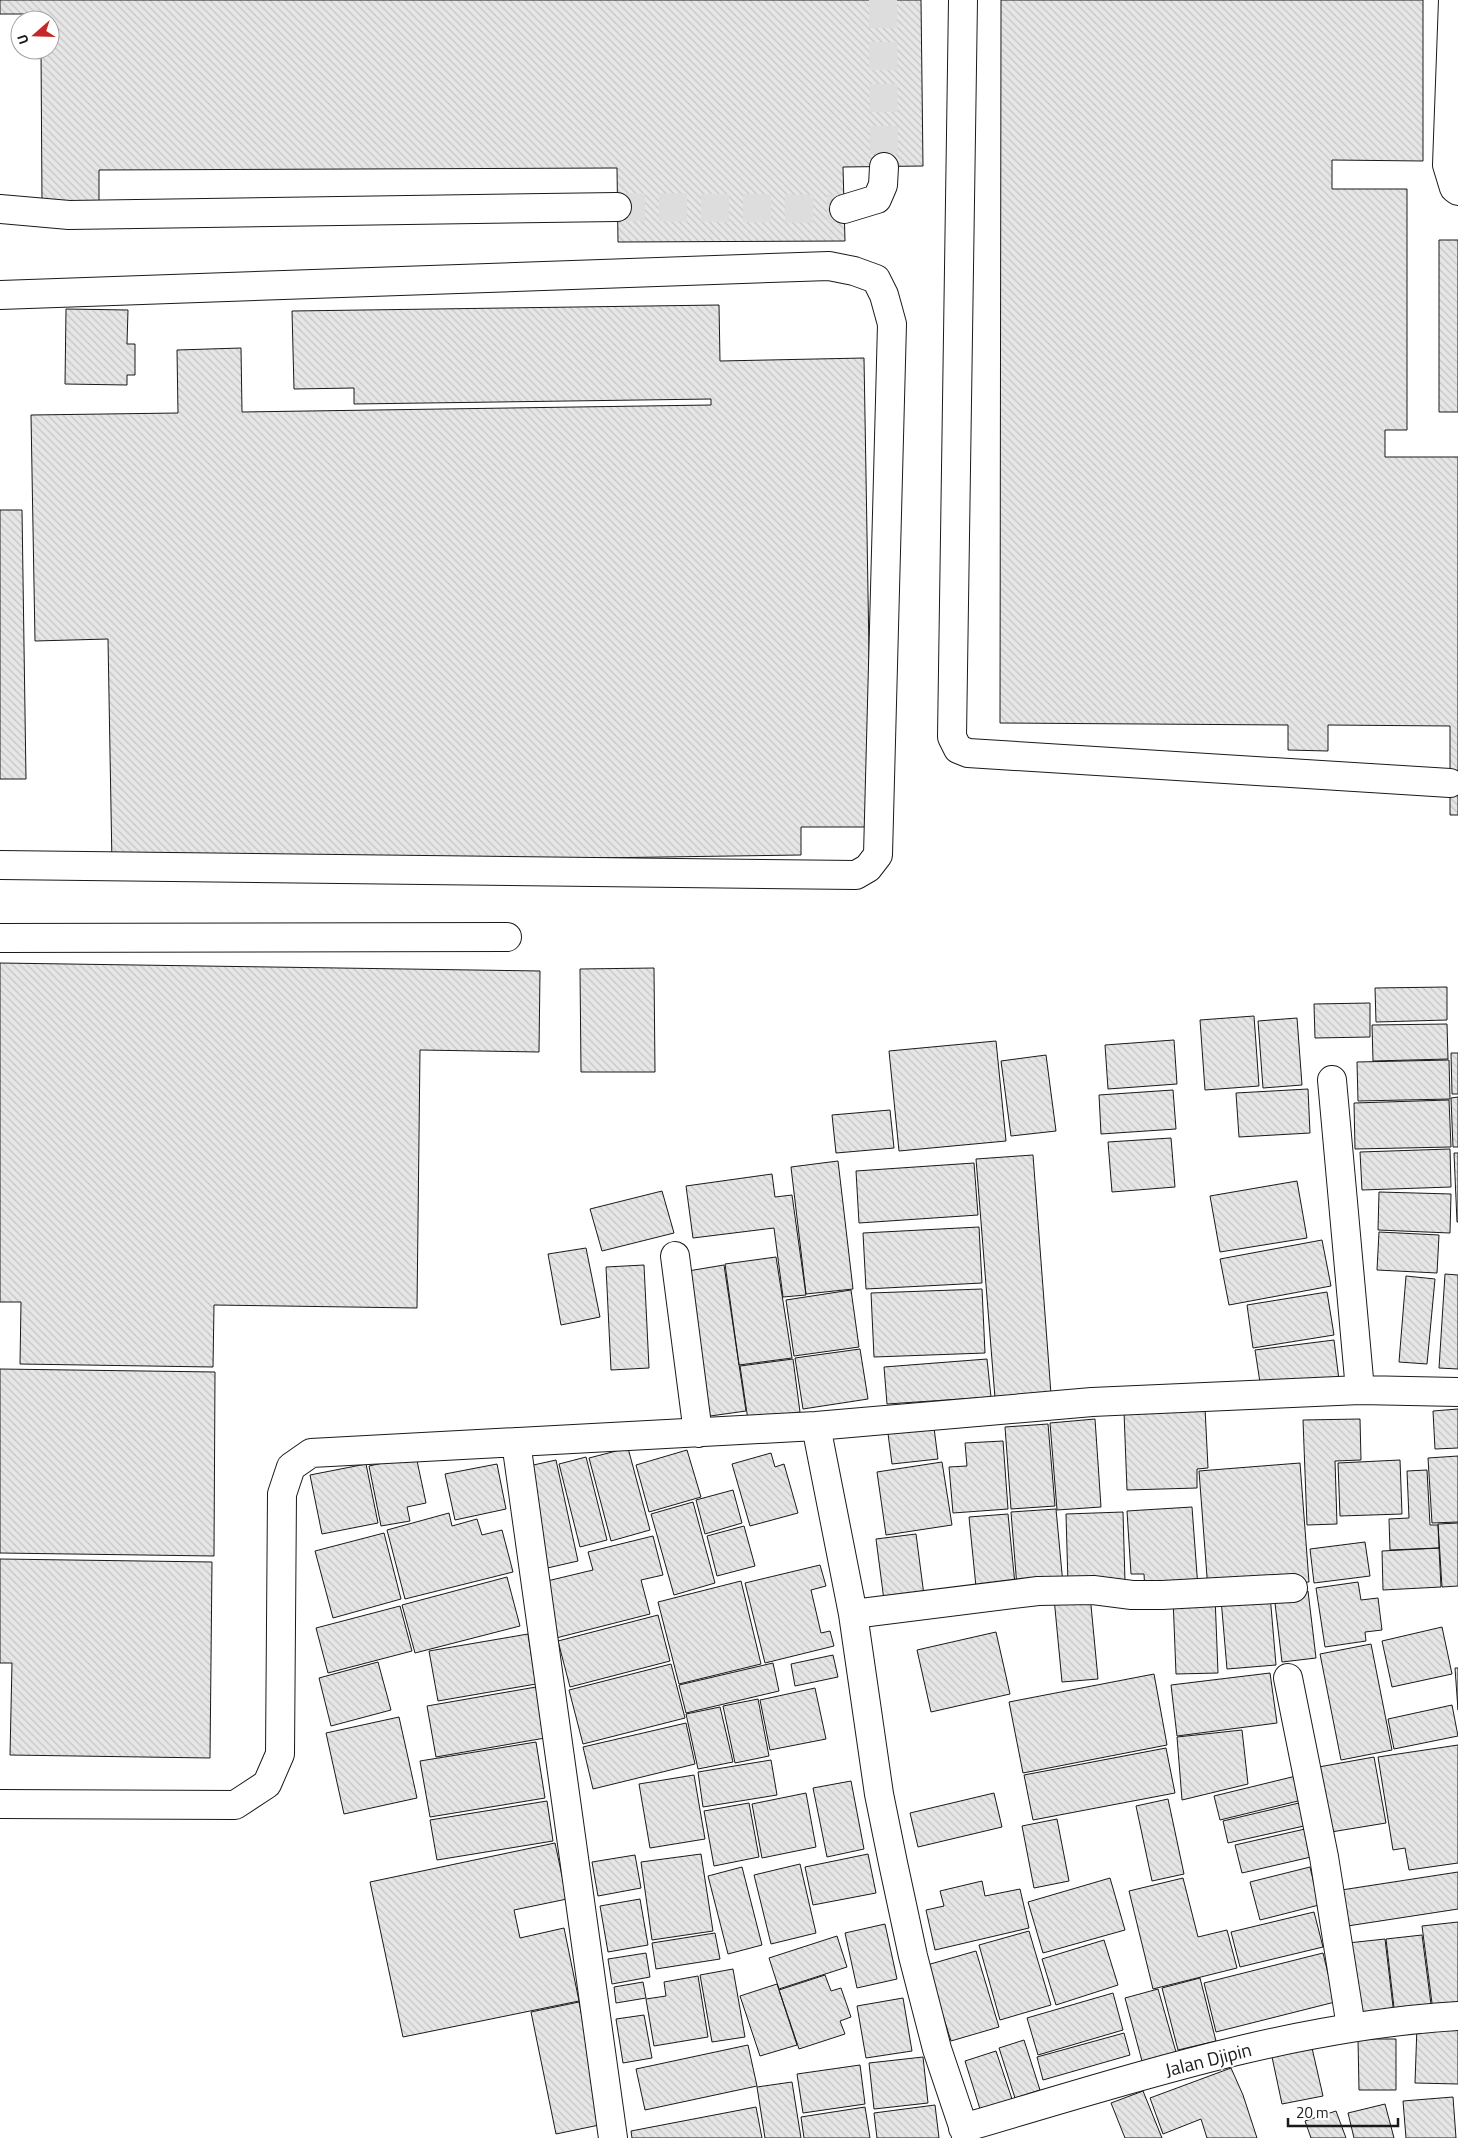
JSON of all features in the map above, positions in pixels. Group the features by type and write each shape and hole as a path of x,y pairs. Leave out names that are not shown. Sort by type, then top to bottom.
{"street":[{"path":"963,0 952,737 958,749 968,753 1450,783"},
{"path":"1453,0 1447,165 1454,188 1458,191"},
{"path":"844,208 877,199 883,185 884,167"},
{"path":"0,209 70,215 617,207"},
{"path":"0,295 828,266 854,271 876,279 884,295 892,324 878,855 868,868 856,875 0,865"},
{"path":"0,938 506,936"},
{"path":"1332,1080 1360,1390"},
{"path":"675,1256 698,1432"},
{"path":"0,1804 235,1805 267,1784 280,1754 282,1494 291,1467 311,1453 816,1426 1092,1402 1360,1390 1458,1392"},
{"path":"816,1426 853,1614 879,1794 893,1863 913,1956 937,2049 966,2133"},
{"path":"516,1442 613,2138"},
{"path":"853,1614 1038,1591 1093,1590 1132,1595 1162,1595 1293,1588"},
{"path":"1288,1678 1324,1857 1351,2027"},
{"name":"Jalan Djipin","path":"966,2133 1205,2059 1351,2027 1458,2016"}],"building":[{"path":"0,0 921,0 923,166 843,167 845,241 618,242 617,168 99,170 99,202 42,203 41,60 60,60 60,10 10,10 10,14 0,14"},
{"path":"1001,0 1423,0 1423,161 1332,160 1332,189 1407,189 1407,430 1385,430 1385,457 1458,457 1458,815 1450,815 1450,726 1328,725 1328,751 1288,750 1288,725 1000,723"},
{"path":"1439,240 1458,240 1458,412 1439,412"},
{"path":"719,305 720,361 864,358 872,827 801,827 801,855 112,865 108,639 35,641 31,415 178,413 177,350 241,348 242,412 711,405 711,399 354,404 354,388 294,389 292,311"},
{"path":"66,309 128,310 127,344 135,344 135,375 127,375 127,385 65,384"},
{"path":"0,510 22,510 26,779 0,779"},
{"path":"0,963 540,971 539,1052 420,1050 417,1308 214,1305 213,1367 20,1364 21,1302 0,1302"},
{"path":"654,968 655,1072 581,1072 580,969"},
{"path":"1447,987 1447,1020 1376,1022 1375,988"},
{"path":"1370,1003 1370,1037 1315,1038 1314,1004"},
{"path":"1254,1016 1259,1086 1205,1090 1200,1020"},
{"path":"1297,1018 1302,1085 1263,1088 1258,1021"},
{"path":"1447,1024 1448,1059 1373,1061 1372,1025"},
{"path":"1174,1040 1177,1084 1108,1089 1105,1045"},
{"path":"996,1041 1006,1141 899,1151 889,1051"},
{"path":"1451,1053 1458,1053 1458,1094 1452,1094"},
{"path":"1046,1055 1056,1131 1011,1136 1001,1061"},
{"path":"1449,1060 1450,1099 1358,1101 1357,1062"},
{"path":"1308,1089 1310,1133 1239,1137 1236,1093"},
{"path":"1173,1090 1176,1129 1101,1134 1099,1095"},
{"path":"1458,1097 1458,1147 1453,1147 1451,1098"},
{"path":"1449,1100 1451,1147 1355,1149 1354,1103"},
{"path":"890,1110 894,1148 836,1153 832,1115"},
{"path":"1171,1138 1175,1187 1112,1192 1108,1142"},
{"path":"1450,1149 1451,1187 1362,1190 1360,1152"},
{"path":"1454,1153 1458,1153 1458,1222 1457,1222"},
{"path":"1033,1155 1051,1394 995,1398 976,1159"},
{"path":"838,1161 853,1289 806,1294 791,1167"},
{"path":"974,1163 978,1215 859,1223 856,1171"},
{"path":"772,1174 775,1197 792,1195 806,1295 783,1297 774,1228 693,1238 686,1186"},
{"path":"1297,1181 1307,1238 1220,1252 1210,1196"},
{"path":"662,1191 674,1233 602,1251 590,1209"},
{"path":"1379,1192 1451,1194 1450,1233 1378,1230"},
{"path":"979,1227 982,1283 866,1289 863,1233"},
{"path":"1379,1232 1439,1235 1437,1273 1377,1270"},
{"path":"1322,1240 1331,1286 1229,1305 1220,1259"},
{"path":"586,1248 600,1317 561,1325 548,1254"},
{"path":"776,1257 792,1358 739,1365 725,1264"},
{"path":"644,1265 649,1368 611,1370 606,1267"},
{"path":"724,1265 746,1411 703,1417 682,1272"},
{"path":"1445,1274 1458,1275 1458,1369 1439,1368"},
{"path":"1406,1276 1435,1279 1427,1364 1399,1362"},
{"path":"982,1289 985,1353 874,1357 871,1293"},
{"path":"851,1290 859,1347 794,1356 786,1300"},
{"path":"1327,1292 1334,1335 1253,1348 1247,1305"},
{"path":"1334,1340 1339,1380 1261,1389 1255,1350"},
{"path":"860,1349 868,1399 803,1409 795,1358"},
{"path":"793,1359 800,1412 748,1420 740,1366"},
{"path":"987,1359 991,1397 887,1404 884,1367"},
{"path":"0,1369 215,1372 214,1556 0,1553"},
{"path":"1205,1408 1208,1468 1197,1469 1197,1488 1127,1490 1124,1412"},
{"path":"1458,1409 1458,1448 1435,1449 1433,1411"},
{"path":"1095,1419 1101,1507 1057,1510 1050,1423"},
{"path":"1360,1419 1361,1460 1335,1461 1337,1524 1307,1525 1303,1420"},
{"path":"933,1420 938,1459 892,1464 887,1426"},
{"path":"1048,1424 1055,1506 1011,1509 1005,1427"},
{"path":"1003,1441 1008,1509 953,1513 949,1467 967,1466 965,1443"},
{"path":"628,1448 650,1530 611,1541 589,1458"},
{"path":"687,1450 701,1497 649,1512 636,1465"},
{"path":"771,1453 775,1467 784,1464 798,1513 750,1526 732,1464"},
{"path":"416,1456 426,1503 407,1507 410,1521 381,1526 369,1466"},
{"path":"1458,1456 1458,1522 1432,1523 1428,1458"},
{"path":"586,1457 607,1540 580,1547 559,1464"},
{"path":"556,1460 578,1561 543,1569 520,1468"},
{"path":"1400,1460 1402,1514 1340,1516 1338,1463"},
{"path":"942,1462 952,1525 886,1535 877,1472"},
{"path":"1300,1463 1309,1582 1208,1590 1199,1471"},
{"path":"366,1464 378,1523 322,1534 310,1475"},
{"path":"497,1464 506,1509 455,1520 445,1474"},
{"path":"1427,1470 1430,1525 1438,1525 1439,1548 1390,1550 1389,1519 1409,1518 1407,1471"},
{"path":"733,1490 742,1523 705,1534 696,1500"},
{"path":"693,1502 715,1583 674,1595 651,1514"},
{"path":"1192,1507 1198,1588 1145,1592 1144,1574 1131,1574 1127,1511"},
{"path":"1056,1509 1063,1584 1017,1587 1011,1512"},
{"path":"1123,1512 1125,1582 1068,1584 1066,1514"},
{"path":"449,1513 452,1526 477,1519 482,1535 502,1530 513,1572 405,1599 387,1530"},
{"path":"1008,1514 1015,1584 976,1587 969,1517"},
{"path":"1458,1523 1458,1586 1442,1587 1438,1524"},
{"path":"744,1526 755,1566 717,1576 707,1536"},
{"path":"384,1533 401,1599 333,1618 315,1551"},
{"path":"916,1534 925,1603 885,1608 876,1539"},
{"path":"653,1536 663,1575 641,1580 650,1614 556,1638 543,1582 593,1570 588,1552"},
{"path":"1365,1542 1370,1576 1314,1583 1310,1549"},
{"path":"1439,1548 1441,1587 1383,1590 1382,1551"},
{"path":"0,1559 212,1562 210,1758 10,1755 12,1663 0,1663"},
{"path":"820,1565 826,1586 811,1590 821,1633 830,1631 834,1646 765,1663 745,1583"},
{"path":"507,1577 520,1626 415,1653 402,1605"},
{"path":"741,1581 761,1664 679,1684 658,1602"},
{"path":"1358,1582 1361,1600 1378,1598 1382,1630 1365,1632 1366,1641 1325,1647 1316,1588"},
{"path":"1308,1591 1316,1658 1282,1662 1274,1595"},
{"path":"1090,1595 1098,1679 1062,1682 1054,1598"},
{"path":"1270,1595 1276,1665 1227,1669 1221,1599"},
{"path":"1215,1596 1218,1673 1176,1674 1173,1598"},
{"path":"400,1606 412,1651 328,1673 316,1628"},
{"path":"658,1615 670,1661 570,1687 558,1641"},
{"path":"1442,1627 1452,1674 1392,1687 1382,1641"},
{"path":"996,1632 1010,1694 931,1712 917,1650"},
{"path":"528,1634 536,1684 438,1701 429,1651"},
{"path":"1371,1644 1392,1750 1341,1760 1320,1654"},
{"path":"833,1655 838,1677 795,1686 791,1664"},
{"path":"378,1662 391,1710 331,1726 319,1678"},
{"path":"773,1663 779,1691 686,1713 679,1685"},
{"path":"671,1664 685,1718 583,1744 569,1690"},
{"path":"1455,1668 1458,1668 1458,1710"},
{"path":"1270,1673 1277,1723 1177,1736 1171,1685"},
{"path":"1154,1674 1167,1745 1023,1773 1009,1702"},
{"path":"536,1687 545,1738 436,1757 427,1706"},
{"path":"815,1688 826,1739 770,1750 760,1700"},
{"path":"758,1699 769,1756 735,1763 723,1706"},
{"path":"1452,1705 1458,1736 1394,1749 1388,1719"},
{"path":"720,1707 733,1762 698,1769 686,1714"},
{"path":"399,1717 417,1798 344,1814 326,1733"},
{"path":"686,1723 695,1764 593,1789 583,1747"},
{"path":"1242,1730 1248,1784 1182,1800 1177,1737"},
{"path":"536,1742 545,1798 430,1817 420,1761"},
{"path":"1458,1745 1458,1863 1409,1870 1405,1848 1393,1850 1378,1757"},
{"path":"1166,1748 1175,1793 1033,1820 1024,1775"},
{"path":"1374,1757 1386,1823 1325,1833 1313,1768"},
{"path":"771,1760 777,1795 703,1807 698,1772"},
{"path":"694,1775 705,1839 650,1848 639,1784"},
{"path":"1296,1776 1302,1800 1220,1820 1214,1796"},
{"path":"851,1781 864,1849 827,1857 813,1788"},
{"path":"806,1793 816,1847 762,1858 752,1804"},
{"path":"994,1793 1002,1827 918,1847 910,1813"},
{"path":"1168,1799 1184,1874 1152,1881 1136,1806"},
{"path":"547,1801 553,1841 437,1860 430,1820"},
{"path":"749,1803 759,1857 714,1866 704,1811"},
{"path":"1299,1803 1304,1826 1228,1843 1223,1821"},
{"path":"1057,1819 1069,1881 1034,1888 1022,1826"},
{"path":"1305,1829 1311,1857 1242,1873 1235,1845"},
{"path":"555,1843 567,1899 514,1910 520,1938 564,1928 579,2001 403,2037 370,1882"},
{"path":"701,1854 713,1931 652,1940 641,1862"},
{"path":"868,1854 876,1893 813,1905 805,1867"},
{"path":"635,1855 641,1888 598,1896 592,1862"},
{"path":"800,1864 816,1933 771,1944 754,1875"},
{"path":"742,1867 762,1945 728,1954 708,1876"},
{"path":"1310,1867 1319,1905 1260,1920 1250,1882"},
{"path":"1458,1872 1458,1909 1341,1927 1335,1891"},
{"path":"1110,1878 1125,1930 1043,1953 1028,1902"},
{"path":"1183,1878 1198,1937 1227,1930 1237,1968 1153,1989 1129,1891"},
{"path":"982,1881 985,1896 1020,1889 1029,1928 935,1950 926,1910 944,1906 940,1891"},
{"path":"640,1899 648,1945 608,1952 600,1906"},
{"path":"1314,1912 1323,1947 1240,1967 1231,1932"},
{"path":"1458,1922 1458,2008 1433,2011 1422,1926"},
{"path":"885,1924 897,1979 857,1988 845,1933"},
{"path":"1029,1931 1051,2005 1000,2020 979,1945"},
{"path":"715,1933 720,1959 656,1969 652,1943"},
{"path":"1422,1935 1432,2012 1395,2016 1386,1939"},
{"path":"837,1936 847,1967 779,1989 769,1958"},
{"path":"1385,1939 1394,2015 1357,2020 1348,1943"},
{"path":"1104,1940 1118,1985 1056,2005 1042,1959"},
{"path":"976,1951 999,2027 951,2041 927,1965"},
{"path":"646,1953 650,1977 612,1984 608,1959"},
{"path":"1323,1953 1335,2002 1216,2032 1204,1983"},
{"path":"733,1969 745,2037 712,2042 700,1975"},
{"path":"825,1975 831,1991 841,1988 851,2017 840,2021 845,2034 799,2049 779,1990"},
{"path":"698,1976 708,2037 654,2046 646,1999 666,1996 664,1982"},
{"path":"1200,1978 1216,2041 1178,2050 1162,1988"},
{"path":"643,1982 646,1998 616,2003 614,1987"},
{"path":"777,1984 797,2045 760,2056 740,1996"},
{"path":"1158,1989 1176,2052 1142,2061 1125,1998"},
{"path":"1113,1993 1123,2030 1038,2055 1027,2018"},
{"path":"903,1998 912,2051 866,2058 857,2006"},
{"path":"579,2002 604,2124 556,2134 531,2012"},
{"path":"644,2015 652,2058 623,2063 616,2019"},
{"path":"1417,2026 1458,2028 1458,2084 1415,2083"},
{"path":"1124,2033 1130,2055 1043,2080 1037,2057"},
{"path":"1358,2039 1396,2039 1396,2090 1359,2090"},
{"path":"1024,2040 1040,2090 1015,2098 999,2048"},
{"path":"748,2045 757,2086 645,2110 636,2069"},
{"path":"1312,2048 1323,2096 1282,2104 1272,2057"},
{"path":"996,2051 1012,2099 980,2109 965,2061"},
{"path":"923,2057 928,2103 874,2109 869,2063"},
{"path":"860,2065 865,2104 803,2113 797,2074"},
{"path":"1231,2068 1243,2095 1257,2138 1207,2138 1201,2119 1163,2134 1150,2098"},
{"path":"792,2082 801,2138 765,2138 757,2087"},
{"path":"1143,2091 1162,2138 1125,2138 1111,2103"},
{"path":"1453,2097 1456,2138 1406,2138 1403,2101"},
{"path":"1385,2104 1394,2138 1354,2138 1348,2113"},
{"path":"935,2105 939,2138 877,2138 874,2113"},
{"path":"756,2107 762,2138 632,2138 631,2131"},
{"path":"865,2107 870,2138 804,2138 801,2117"},
{"path":"1336,2111 1346,2138 1311,2138 1305,2121"}],"tunnel":[{"path":"883,0 884,167"},
{"path":"617,207 844,209"}]}
